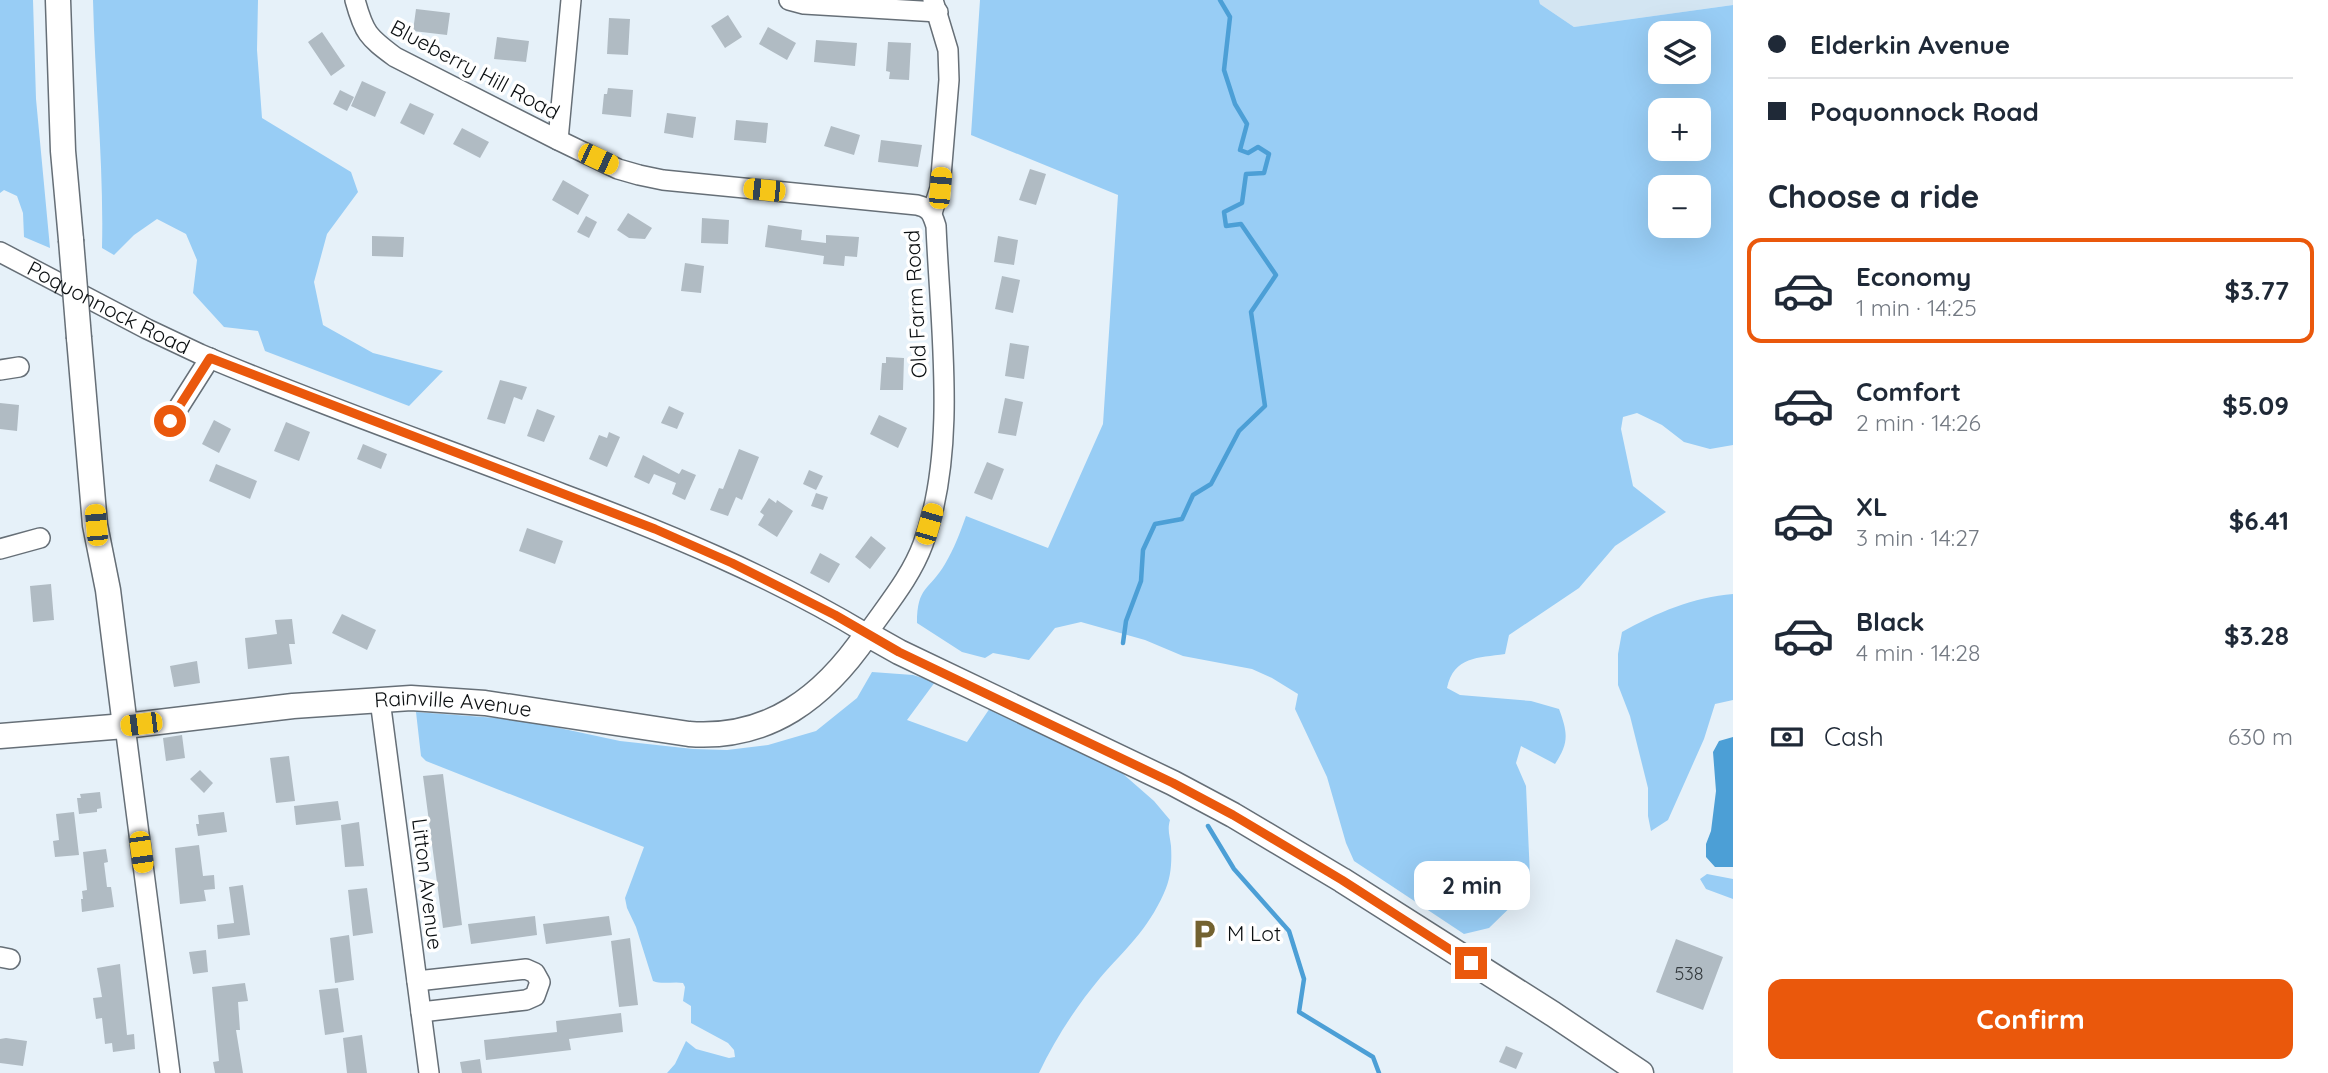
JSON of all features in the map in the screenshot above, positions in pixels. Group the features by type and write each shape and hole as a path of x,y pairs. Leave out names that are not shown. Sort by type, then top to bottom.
{"main road":[{"path":"58,0 63,150 96,525 108,590 125,726"},
{"name":"Rainville Avenue","path":"0,736 125,726 293,706 411,698 485,703 688,734 730,734 760,726 817,694 849,660 867,634"},
{"name":"Poquonnock Road","path":"867,634 1233,815 1342,880 1641,1073"}],"street":[{"name":"Blueberry Hill Road","path":"355,0 360,19 371,39 395,57 558,140"},
{"path":"558,140 570,0"},
{"path":"789,0 804,4 936,6 948,50 949,80 940,188 932,213"},
{"name":"Old Farm Road","path":"558,140 618,169 663,180 917,205 927,207 932,213 936,226 944,365 943,430 934,506 923,543 910,572 867,634"},
{"name":"Poquonnock Road","path":"0,252 147,330 210,358 655,529 744,569 867,634"},
{"path":"170,421 210,358"},
{"path":"0,549 40,538"},
{"name":"Litton Avenue","path":"380,700 429,1073"},
{"path":"125,726 170,1073"},
{"path":"417,981 526,969 535,973 540,982 535,996 526,1000 421,1012"}],"shaded area":[{"path":"0,0 33,0 36,99 50,248 24,237 23,213 17,196 4,190 0,193"},
{"path":"93,0 258,0 257,50 262,118 351,172 358,192 327,234 314,282 323,325 373,353 443,371 409,406 265,351 258,331 224,327 193,293 197,260 186,234 157,219 134,235 114,255 102,248 102,186"},
{"path":"980,0 1539,0 1540,4 1574,27 1733,5 1733,445 1710,449 1684,442 1662,425 1637,413 1623,417 1621,429 1633,486 1666,512 1615,546 1579,588 1509,635 1505,654 1468,660 1455,670 1450,678 1447,688 1460,695 1531,701 1559,709 1565,731 1565,744 1555,764 1521,746 1516,763 1526,786 1530,877 1526,892 1489,928 1464,934 1354,861 1346,843 1327,777 1295,709 1298,694 1272,678 1252,669 1183,656 1145,640 1081,622 1055,628 1029,660 993,653 985,658 962,652 917,623 922,595 948,558 966,516 1048,548 1103,424 1118,195 971,135"},
{"path":"1539,0 1733,0 1733,5 1574,27 1540,4"},
{"path":"1733,594 1733,700 1715,704 1704,739 1668,820 1651,831 1648,788 1630,716 1618,685 1618,654 1622,632 1676,607"},
{"path":"872,672 913,675 935,682 907,720 967,742 990,708 1122,773 1154,801 1170,820 1170,870 1157,906 1143,929 1074,1012 1039,1073 667,1073 675,1064 686,1041 696,1049 729,1058 735,1057 734,1050 728,1043 691,1023 691,1006 683,1001 683,983 653,981 625,898 644,847 426,761 421,756 416,712 522,720 620,741 693,749 727,750 768,745 816,731 857,698"},
{"path":"1733,737 1733,867 1715,867 1706,857 1716,791 1713,752 1719,741"},
{"path":"1707,874 1733,879 1733,899 1706,889 1700,879"}],"building":[{"path":"416,9 450,13 447,35 413,31"},
{"path":"728,15 742,37 725,48 711,26"},
{"path":"609,18 630,19 628,55 607,54"},
{"path":"768,27 796,43 787,60 759,44"},
{"path":"322,32 345,66 331,76 308,42"},
{"path":"497,37 529,41 526,62 494,59"},
{"path":"816,40 857,43 855,66 814,62"},
{"path":"888,42 911,43 909,80 889,79 890,72 886,71"},
{"path":"362,81 386,92 375,117 351,106"},
{"path":"608,88 633,90 631,117 602,114 604,94 607,94"},
{"path":"340,90 354,97 347,111 333,104"},
{"path":"410,103 434,114 424,135 400,123"},
{"path":"667,113 696,117 693,138 664,133"},
{"path":"736,120 768,123 766,143 734,140"},
{"path":"831,126 860,135 854,155 824,146"},
{"path":"462,128 489,142 480,158 453,144"},
{"path":"881,140 922,145 918,167 878,162"},
{"path":"1030,169 1046,174 1036,205 1019,200"},
{"path":"563,180 589,195 578,215 552,200"},
{"path":"628,213 652,228 645,239 629,238 617,230"},
{"path":"586,216 597,222 589,238 577,232"},
{"path":"702,218 729,220 728,244 701,243"},
{"path":"768,225 802,230 801,240 826,243 826,235 859,237 857,257 845,256 844,266 823,264 824,256 765,247"},
{"path":"372,236 404,237 403,257 372,256"},
{"path":"998,236 1018,240 1014,265 994,262"},
{"path":"685,263 704,266 701,293 681,291"},
{"path":"1002,276 1020,280 1013,313 995,309"},
{"path":"1010,343 1029,346 1024,379 1005,376"},
{"path":"886,357 904,358 903,390 880,390 882,363 886,363"},
{"path":"500,380 527,387 522,400 514,397 505,424 487,419"},
{"path":"1005,398 1023,402 1016,436 998,433"},
{"path":"0,403 19,405 17,431 0,429"},
{"path":"669,406 684,413 677,429 661,423"},
{"path":"537,409 555,416 544,442 527,436"},
{"path":"879,415 907,428 898,448 870,434"},
{"path":"214,420 231,429 219,453 202,444"},
{"path":"286,422 310,432 299,461 274,451"},
{"path":"609,432 620,437 607,467 589,459 599,435 607,438"},
{"path":"363,444 387,454 381,469 357,459"},
{"path":"739,449 759,457 742,500 736,497 728,516 710,510 719,488 723,489"},
{"path":"643,455 679,474 682,469 696,475 685,500 672,494 676,483 654,474 649,484 634,477"},
{"path":"987,462 1004,469 992,500 974,493"},
{"path":"216,464 257,481 250,499 209,481"},
{"path":"809,470 823,476 816,490 803,484"},
{"path":"816,493 828,497 823,510 811,506"},
{"path":"769,498 793,511 777,537 758,525 764,515 760,512"},
{"path":"527,528 563,541 555,564 519,551"},
{"path":"871,536 886,548 870,569 855,557"},
{"path":"820,553 840,564 829,583 810,573"},
{"path":"51,584 54,620 33,622 30,586"},
{"path":"342,614 376,630 367,650 332,633"},
{"path":"292,619 295,644 289,644 292,664 248,669 245,638 277,634 275,620"},
{"path":"197,661 200,683 174,687 170,666"},
{"path":"182,735 185,758 166,761 163,738"},
{"path":"289,756 295,801 276,803 270,758"},
{"path":"200,770 213,783 204,793 190,779"},
{"path":"443,774 462,925 443,928 423,776"},
{"path":"100,792 102,808 97,809 97,812 79,814 77,798 81,798 80,794"},
{"path":"338,801 341,820 296,825 294,806"},
{"path":"74,812 79,855 55,857 53,841 59,840 56,814"},
{"path":"224,812 227,832 198,836 198,815"},
{"path":"359,822 364,866 345,867 341,825"},
{"path":"199,845 203,876 214,875 215,889 204,890 206,901 180,904 175,848"},
{"path":"106,849 108,862 104,863 107,887 111,887 114,907 82,912 82,891 87,890 83,852"},
{"path":"243,885 250,935 218,939 217,925 234,923 229,887"},
{"path":"367,888 373,933 353,936 348,890"},
{"path":"535,916 537,935 471,944 468,924"},
{"path":"609,916 612,935 546,944 543,924"},
{"path":"349,935 354,980 335,983 330,938"},
{"path":"630,938 638,1005 619,1007 611,941"},
{"path":"1676,939 1723,957 1703,1010 1656,992"},
{"path":"206,950 208,972 193,974 189,952"},
{"path":"120,964 127,1035 134,1034 135,1049 113,1052 112,1043 105,1044 102,1018 96,1019 93,998 102,997 97,968"},
{"path":"245,983 248,1001 238,1002 240,1030 236,1030 243,1073 215,1073 213,1062 219,1061 212,987"},
{"path":"338,988 344,1032 325,1035 319,990"},
{"path":"621,1013 623,1032 569,1039 571,1050 486,1060 484,1040 557,1032 556,1021"},
{"path":"362,1035 367,1073 347,1073 343,1038"},
{"path":"0,1039 27,1041 23,1066 0,1063"},
{"path":"1506,1046 1523,1053 1516,1069 1499,1062"},
{"path":"480,1059 482,1073 462,1073 460,1062"}],"waterway":[{"path":"1123,643 1126,621 1141,581 1143,550 1155,524 1182,519 1193,495 1211,484 1239,431 1265,406 1251,312 1276,275 1241,224 1226,226 1224,212 1242,203 1246,174 1264,173 1269,154 1258,147 1248,153 1240,150 1247,124 1235,104 1224,70 1230,17 1220,0"},
{"path":"1208,826 1234,869 1289,931 1304,979 1299,1012 1373,1057 1379,1073"}],"place":[{"name":"M Lot","path":"1204,934"}],"route":[{"path":"170,421 210,358 655,529 732,563 835,615 899,652 1173,783 1233,815 1342,880 1471,963"}]}
